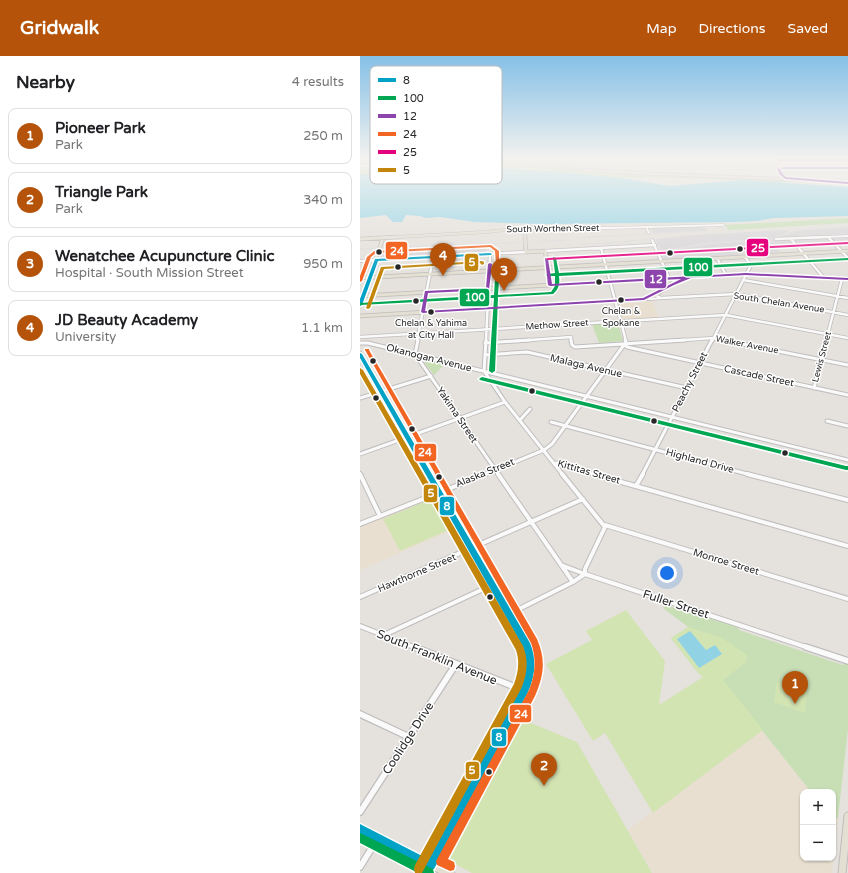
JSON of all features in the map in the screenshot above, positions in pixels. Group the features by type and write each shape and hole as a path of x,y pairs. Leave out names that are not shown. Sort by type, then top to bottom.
{"main road":[{"name":"South Worthen Street","path":"360,239 486,232 524,228"},
{"path":"524,228 526,252 545,251 548,267"},
{"path":"360,305 383,238"},
{"path":"360,278 848,251"},
{"path":"362,296 746,274 848,279"},
{"path":"644,298 655,296 679,280 691,277"},
{"path":"666,289 667,285 674,280 669,278"},
{"name":"South Chelan Avenue","path":"360,316 644,298"},
{"path":"360,354 509,614 532,658 532,672 525,690 426,873"},
{"path":"842,873 846,864 848,816"},
{"path":"451,828 445,854 445,862 451,873"},
{"path":"360,829 447,873"}],"street":[{"name":"South Worthen Street","path":"524,228 723,225"},
{"path":"646,227 648,232"},
{"path":"776,240 848,236"},
{"path":"828,237 848,258"},
{"path":"791,239 824,278"},
{"path":"652,240 669,278"},
{"path":"797,246 834,243"},
{"path":"545,251 655,246"},
{"path":"415,354 435,248"},
{"path":"544,450 552,444 626,342 601,248"},
{"path":"360,261 526,252"},
{"path":"484,371 486,308 490,254"},
{"name":"Peachy Street","path":"636,486 746,274 750,264 745,257"},
{"path":"717,258 726,275"},
{"path":"548,267 550,285"},
{"name":"Lewis Street","path":"814,388 842,279"},
{"path":"743,280 848,298"},
{"name":"South Chelan Avenue","path":"644,298 736,294 848,314"},
{"name":"South Chelan Avenue","path":"655,296 662,298"},
{"name":"Methow Street","path":"360,337 726,315 848,338"},
{"name":"Walker Avenue","path":"485,343 571,337 573,346 713,338 848,365"},
{"name":"Okanogan Avenue","path":"360,342 415,354 848,460"},
{"name":"Cascade Street","path":"624,344 627,347 848,395"},
{"name":"Malaga Avenue","path":"485,355 527,352 687,388"},
{"name":"Yakima Street","path":"415,354 573,582"},
{"name":"Kittitas Street","path":"484,371 505,402 555,463 848,546"},
{"path":"360,398 431,376"},
{"path":"360,454 505,402"},
{"path":"520,420 530,409"},
{"path":"827,421 848,426"},
{"name":"Highland Drive","path":"551,422 848,500"},
{"name":"Alaska Street","path":"360,524 544,450"},
{"path":"509,614 573,582 585,574 586,567 605,530 604,524 555,463"},
{"path":"360,474 380,516"},
{"name":"Hawthorne Street","path":"360,597 583,499"},
{"name":"Monroe Street","path":"604,524 848,599"},
{"path":"561,565 585,574"},
{"name":"Fuller Street","path":"585,574 848,661"},
{"path":"384,635 492,585"},
{"name":"South Franklin Avenue","path":"360,626 514,687"},
{"name":"Coolidge Drive","path":"360,812 456,664"},
{"path":"360,714 408,737"},
{"path":"360,867 378,838"}],"shaded area":[{"path":"705,227 707,231 653,233 651,228"},
{"path":"848,227 848,242 776,247 780,252 663,259 661,253 707,244 770,240 797,231"},
{"path":"787,230 788,232 774,238 703,243 661,251 655,239 694,235"},
{"path":"478,246 478,248 487,248 486,253 380,258 383,250"},
{"path":"652,300 659,318 622,320 617,302"},
{"path":"434,496 437,497 455,529 360,570 360,527"},
{"path":"762,731 809,789 800,789 800,861 833,861 832,873 653,873 628,830"},
{"path":"836,818 838,818 836,836"}],"green space":[{"path":"848,218 848,223 728,230 725,225"},
{"path":"618,323 623,341 599,343 592,324"},
{"path":"428,360 445,364 434,375 424,362"},
{"path":"434,498 451,529 400,551 383,519"},
{"path":"665,605 738,627 739,630 843,665 844,663 848,664 848,729 838,818 836,818 836,789 809,789 714,670 703,677 699,674 671,638 688,627 663,608"},
{"path":"626,610 665,661 659,705 703,677 671,638 688,627 719,636 747,655 746,662 723,680 763,730 653,813 605,733 593,741 546,664 592,640 586,631"},
{"path":"777,682 807,693 805,713 774,702"},
{"path":"521,719 577,742 652,873 472,873 450,860 451,850"}],"water":[{"path":"360,196 848,196 848,216 774,218 757,221 735,222 545,224 475,222 440,217 425,218 406,215 402,222 393,222 386,215 360,218"},
{"path":"690,631 706,650 715,645 722,654 699,668 677,639"}],"railway":[{"path":"662,252 708,243 771,239 799,230 848,227"},
{"path":"578,238 696,231"},
{"path":"604,244 648,239"},
{"path":"360,249 571,240"},
{"path":"580,244 610,243"}],"transit line":[{"name":"25","path":"548,259 848,243"},
{"name":"24","path":"360,281 369,257 375,252 491,246 497,251 498,264"},
{"name":"8","path":"376,260 490,254"},
{"name":"100","path":"360,304 552,293 558,282 554,258"},
{"name":"12","path":"546,259 550,285 746,274 848,279"},
{"name":"100","path":"548,275 848,259"},
{"name":"8","path":"360,305 376,260"},
{"name":"5","path":"368,308 382,268 482,262 482,264"},
{"name":"12","path":"490,264 488,289 426,292 423,312 644,299 673,284 691,277"},
{"name":"100","path":"492,371 498,264"},
{"name":"24","path":"367,350 534,642 539,661 537,680 532,693 441,861 450,866"},
{"name":"8","path":"360,354 527,646 531,662 529,678 525,689 430,865"},
{"name":"5","path":"360,370 520,649 523,663 518,686 419,869"},
{"name":"100","path":"482,379 846,468"},
{"name":"8","path":"360,829 430,865"},
{"name":"100","path":"360,838 429,873"}],"place":[{"name":"JD Beauty Academy","path":"443,276"},
{"name":"Wenatchee Acupuncture Clinic","path":"504,291"},
{"name":"Chelan & Spokane","path":"621,300"},
{"name":"Chelan & Yahima at City Hall","path":"431,312"},
{"name":"Pioneer Park","path":"795,704"},
{"name":"Triangle Park","path":"544,786"}]}
